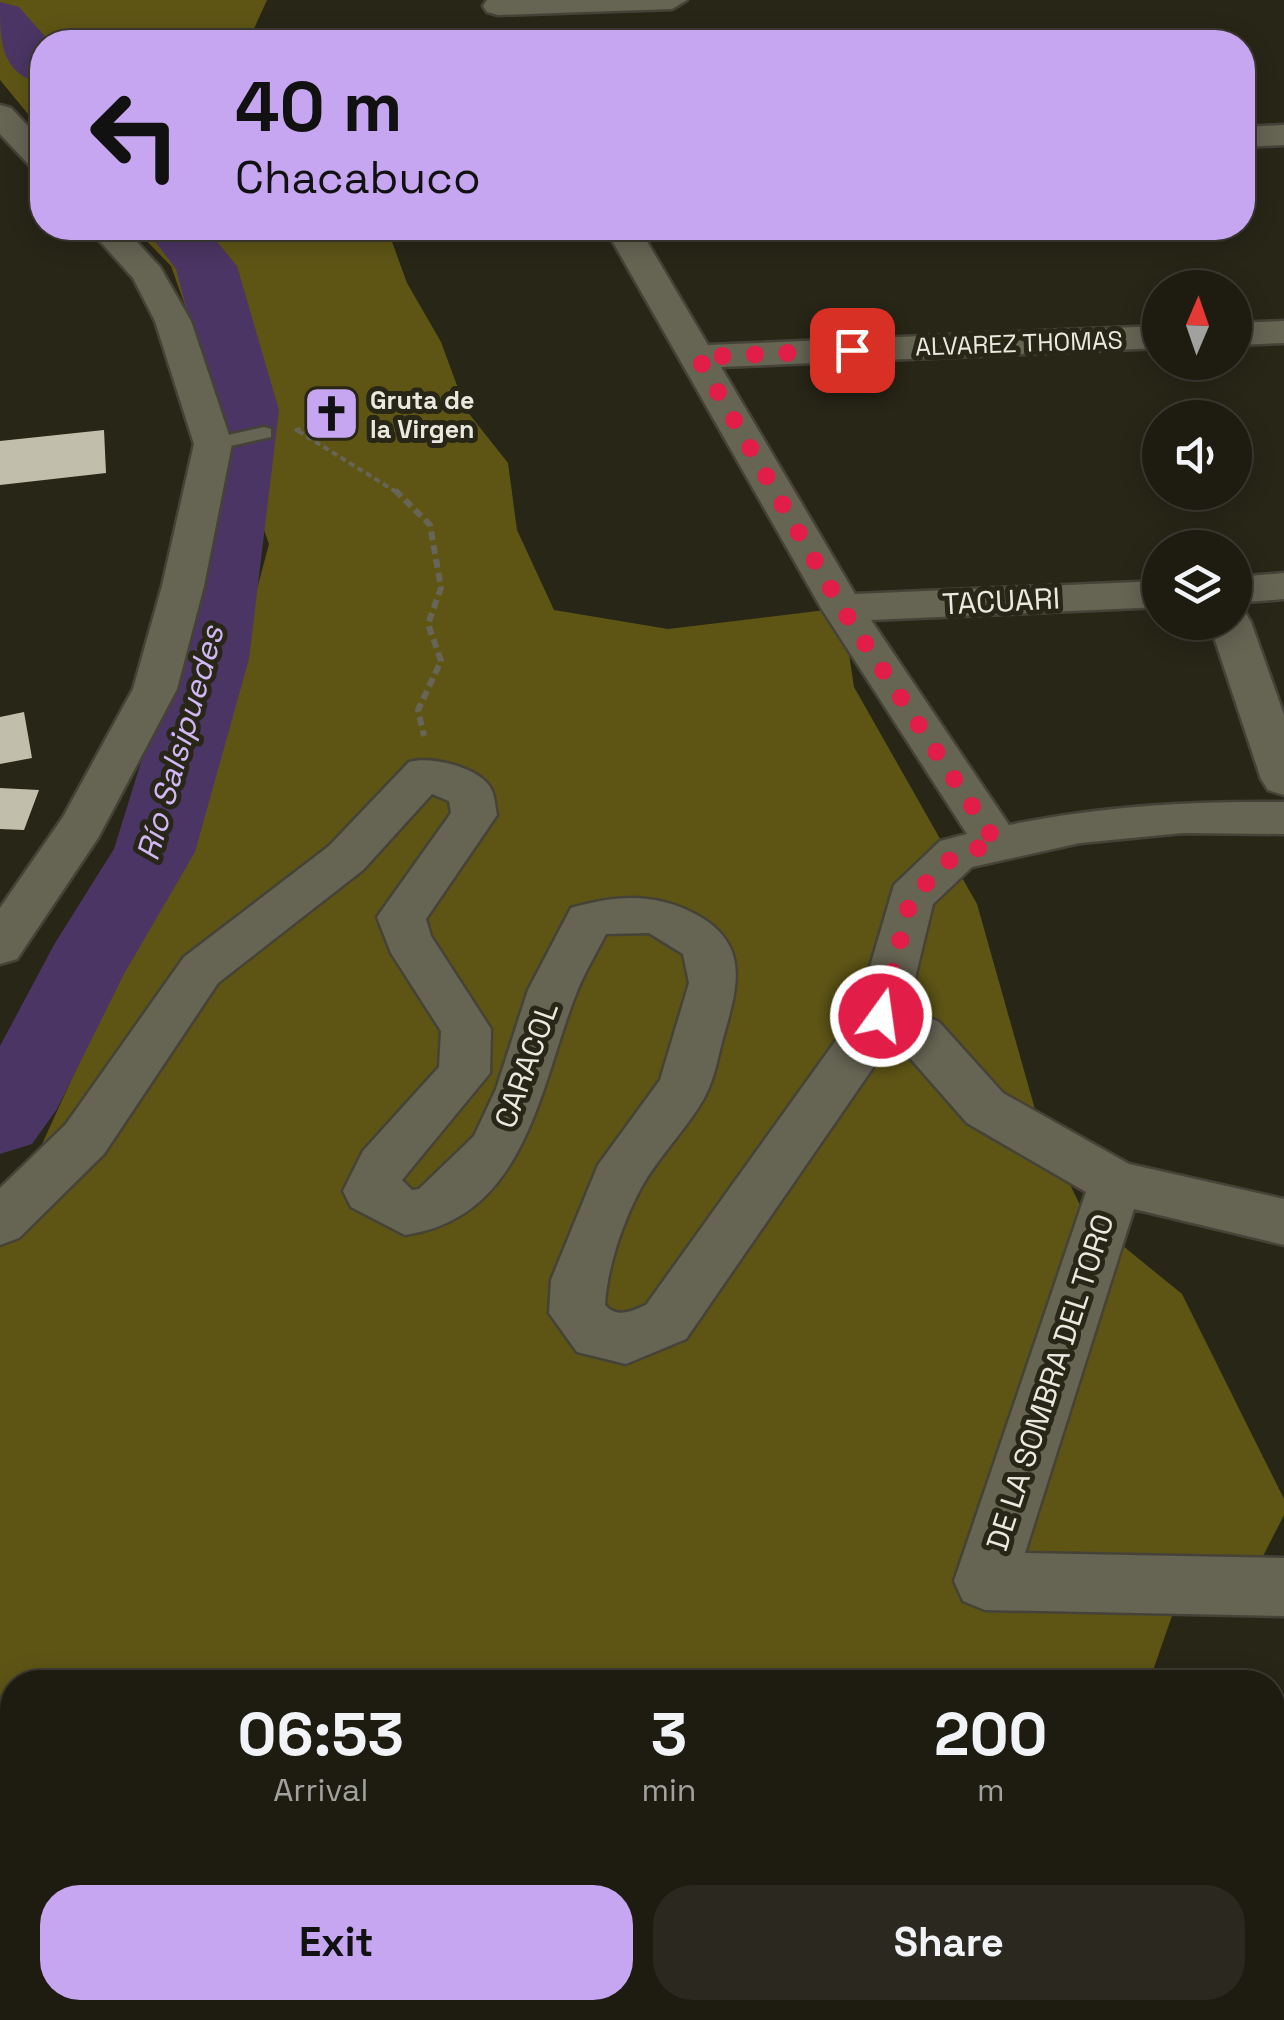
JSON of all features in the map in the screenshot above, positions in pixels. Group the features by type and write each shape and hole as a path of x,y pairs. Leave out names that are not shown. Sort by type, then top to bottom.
{"street":[{"path":"502,12 672,0"},
{"path":"0,115 30,146"},
{"path":"1255,136 1284,135"},
{"path":"0,946 82,826 154,689 183,586 213,444 173,321 148,274 116,240"},
{"path":"629,240 842,608 997,844"},
{"path":"1252,333 1284,332"},
{"name":"ALVAREZ THOMAS","path":"698,357 1142,338"},
{"path":"1252,589 1284,586"},
{"name":"TACUARI","path":"842,608 1142,595"},
{"path":"1236,640 1284,779"},
{"path":"0,1222 85,1139 147,1043 202,970 346,858 425,773"},
{"name":"CARACOL","path":"425,773 470,792 474,815 400,918 408,940 466,1029 464,1074 382,1166 370,1190 405,1213 434,1209 493,1150 522,1089 553,990 588,920 617,912 646,911 682,926 706,945 714,983 684,1087 617,1180 579,1280 578,1313 597,1336 626,1339 666,1322 881,1016 911,898 957,853 1080,827 1183,816 1284,818"},
{"path":"881,1016 921,1036 985,1108 1116,1184 1284,1222"},
{"name":"DE LA SOMBRA DEL TORO","path":"1116,1184 985,1581 1284,1587"}],"lane":[{"path":"213,444 264,433"}],"path":[{"path":"298,431 392,488 430,525 441,588 427,608 424,626 441,661 418,710 425,773"}],"shaded area":[{"path":"0,0 267,0 253,30 30,30 30,116 0,80"},
{"path":"146,240 391,240 407,283 441,342 466,410 508,463 517,530 554,610 668,629 842,608 854,687 977,904 1038,1120 1085,1215 1182,1294 1284,1499 1284,1515 1255,1572 1182,1587 1153,1670 0,1670 0,1236 203,792 269,544 171,266"}],"building":[{"path":"104,430 106,473 0,485 0,441"},
{"path":"24,712 32,758 0,764 0,717"},
{"path":"0,788 39,790 24,830 0,829"}],"waterway":[{"name":"Río Salsipuedes","path":"0,18 30,53"},
{"name":"Río Salsipuedes","path":"0,1118 25,1084 85,966 154,852 211,659 246,410 206,266 185,240"}],"place":[{"name":"Gruta de la Virgen","path":"331,414"}],"route":[{"path":"852,350 698,357 842,608 997,844 957,853 911,898 881,1016"}]}
